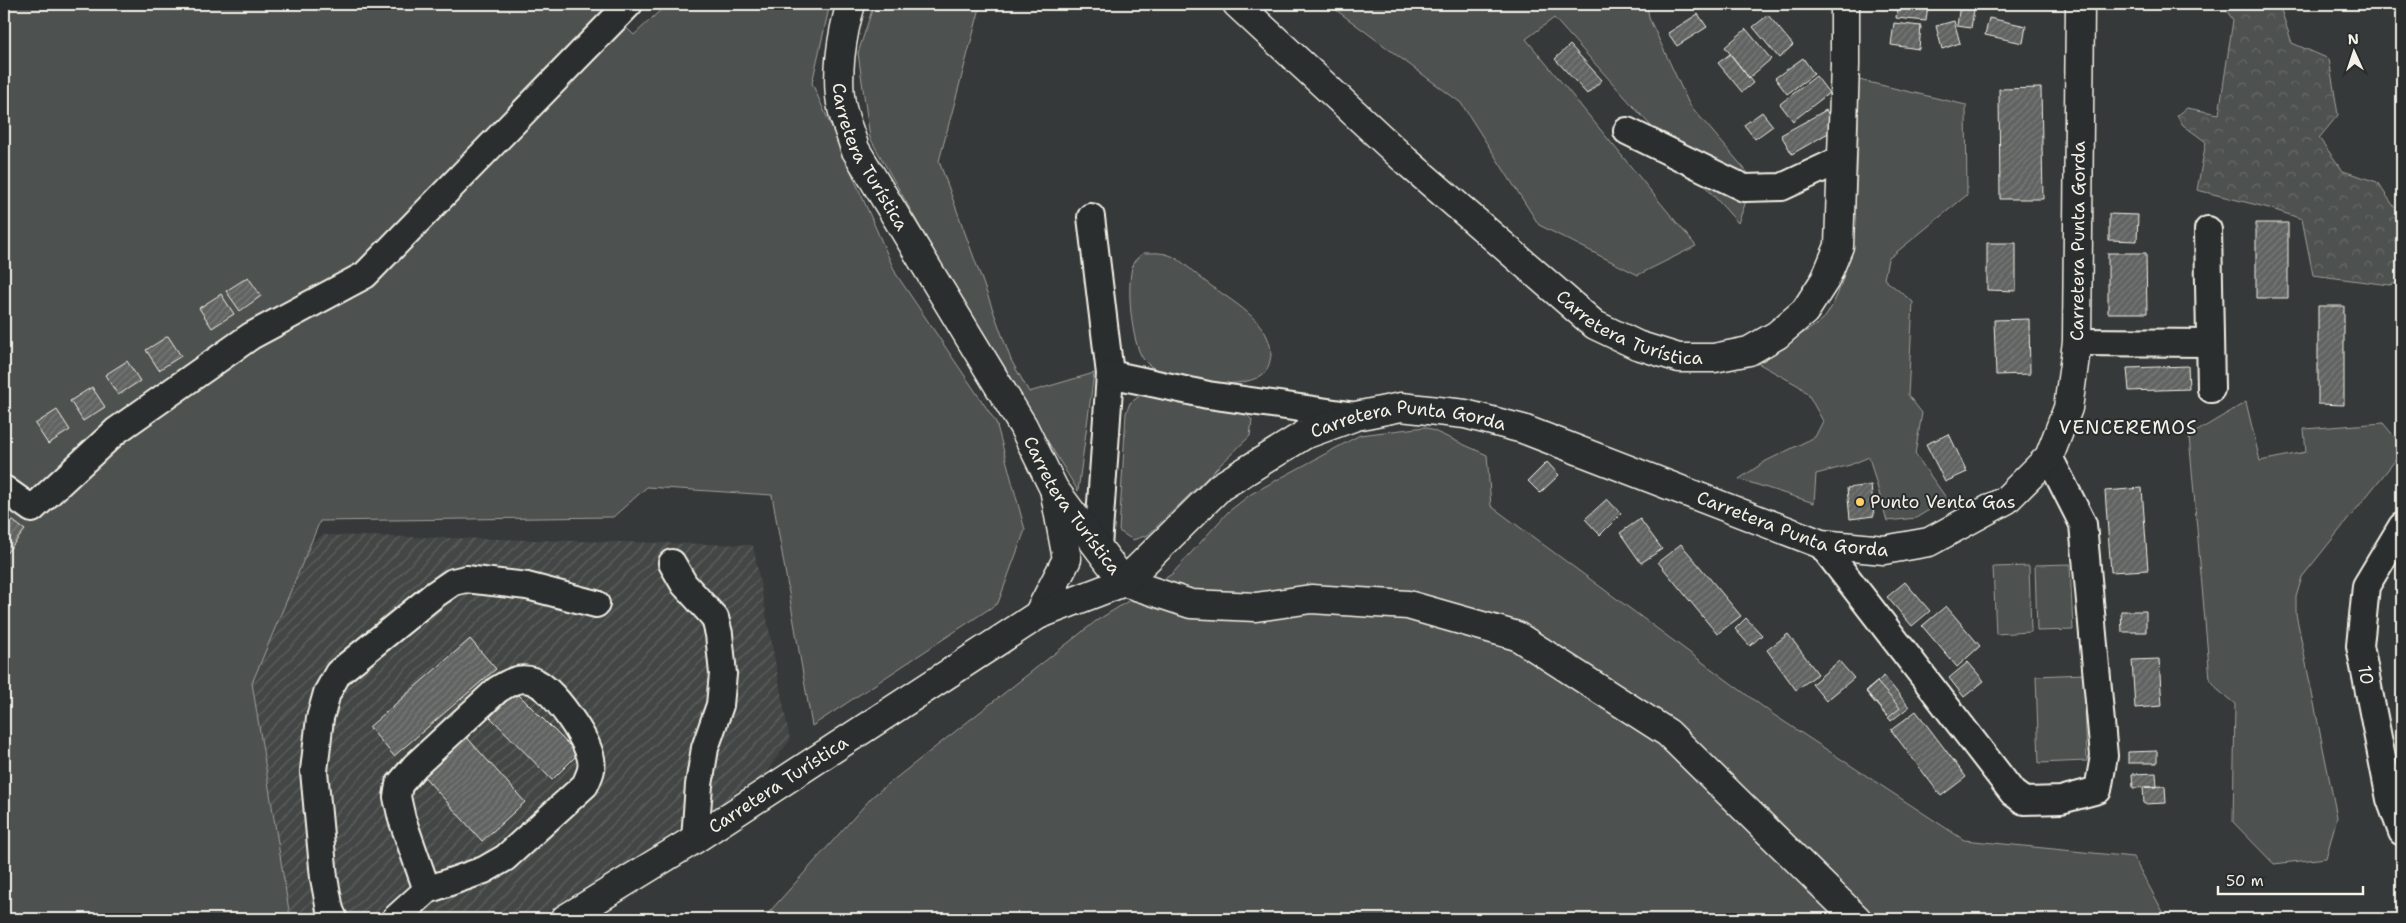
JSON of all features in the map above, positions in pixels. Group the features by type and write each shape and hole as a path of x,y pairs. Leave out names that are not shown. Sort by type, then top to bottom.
{"main road":[{"name":"Carretera Turística","path":"565,919 695,839 1038,615 1124,582 1054,490 1023,426 856,149 841,107 840,61 851,4"},
{"name":"Carretera Turística","path":"1237,4 1406,161 1595,325 1637,345 1679,358 1714,358 1749,351 1777,335 1805,311 1825,280 1839,246 1845,4"},
{"name":"Carretera Punta Gorda","path":"1124,582 1220,487 1304,435 1356,416 1401,407 1464,414 1523,429 1822,544 1884,550 1929,542 2006,500 2049,457 2068,408 2077,342 2080,4"},
{"path":"1038,615 1067,560 1054,490"},
{"path":"1124,582 1192,604 1256,607 1311,599 1408,605 1518,636 1668,733 1857,919"}],"street":[{"path":"4,489 32,509 116,431 251,336 366,275 629,4"},
{"path":"1627,131 1744,188 1782,187 1842,159"},
{"path":"1091,217 1110,374 1098,547"},
{"path":"2208,230 2211,389"},
{"path":"2077,342 2209,343"},
{"path":"1110,374 1208,396 1356,416"},
{"path":"1822,544 2013,793 2024,801 2062,800 2098,790 2104,756 2083,524 2049,457"},
{"name":"10","path":"2402,526 2366,586 2360,646 2390,799 2402,832"},
{"path":"672,563 684,584 715,618 723,674 720,705 704,748 695,839"},
{"path":"334,919 330,910 324,878 314,771 320,718 327,693 338,673 434,595 453,582 466,579 527,586 596,604"},
{"path":"395,919 427,890 484,870 505,858 585,785 591,772 592,760 586,742 548,689 532,680 521,679 510,682 497,690 422,760 399,785 397,797 402,819 427,890"}],"shaded area":[{"path":"323,535 753,545 790,740 759,781 536,919 4,919 4,747"}],"green space":[{"path":"4,4 601,4 634,35 667,4 830,4 812,83 896,274 996,422 1025,530 998,603 812,726 772,495 647,487 613,517 320,521 252,683 290,917 287,919 4,919"},
{"path":"874,4 981,4 939,161 1011,360 1029,392 1094,373 1078,491 961,299 870,138 858,53"},
{"path":"1328,4 1647,4 1649,18 1689,104 1754,180 1738,223 1554,18 1526,39 1696,246 1638,275 1539,225 1461,103"},
{"path":"2222,4 2279,4 2292,43 2329,59 2338,115 2319,138 2343,171 2377,182 2402,218 2402,282 2389,285 2313,275 2302,219 2269,208 2197,190 2206,142 2183,125 2177,116 2187,108 2219,114 2233,20"},
{"path":"1859,80 1966,105 1967,195 1888,259 1884,279 1913,302 1908,395 1922,413 1915,454 1947,499 1916,518 1887,521 1869,457 1850,465 1816,474 1814,503 1739,479 1766,461 1815,437 1823,421 1808,394 1799,386 1754,361 1821,321 1826,316 1838,294 1852,236 1857,169"},
{"path":"1143,253 1163,253 1173,257 1248,312 1264,332 1269,343 1271,358 1266,371 1251,380 1219,384 1183,379 1167,374 1153,368 1144,360 1133,328 1130,299 1133,264"},
{"path":"1141,395 1245,413 1252,420 1250,436 1148,535 1133,540 1119,531 1126,413 1130,403"},
{"path":"2246,402 2260,461 2306,452 2304,429 2383,423 2402,446 2402,452 2302,577 2296,597 2296,614 2337,817 2326,858 2274,864 2233,822 2235,704 2219,691 2210,679 2189,436"},
{"path":"1425,427 1487,455 1491,506 1774,715 1964,840 2133,857 2167,919 763,919 873,796 1096,621 1172,574 1228,512 1251,494 1360,435"},
{"path":"2070,564 2073,630 2037,631 2035,565"},
{"path":"2029,566 2031,632 1996,634 1993,567"},
{"path":"2084,674 2087,761 2039,763 2036,676"}],"building":[{"path":"1887,4 1928,4 1926,21 1896,18 1897,10 1887,9"},
{"path":"1960,4 1975,4 1971,28 1957,26"},
{"path":"1698,14 1707,27 1677,46 1668,33"},
{"path":"1768,15 1793,45 1779,58 1753,27"},
{"path":"1989,18 2026,26 2023,43 1985,35"},
{"path":"1954,21 1960,43 1942,49 1936,26"},
{"path":"1894,23 1921,26 1919,49 1891,45"},
{"path":"1746,29 1771,59 1749,78 1725,47"},
{"path":"1570,45 1602,80 1587,94 1555,59"},
{"path":"1730,54 1753,83 1742,92 1718,63"},
{"path":"1803,58 1814,74 1787,94 1775,78"},
{"path":"1816,76 1829,93 1793,121 1780,104"},
{"path":"2041,88 2043,199 2000,199 1999,89"},
{"path":"1826,110 1837,128 1792,154 1781,135"},
{"path":"1762,112 1773,126 1755,139 1744,125"},
{"path":"2109,214 2138,215 2137,241 2109,240"},
{"path":"2256,223 2288,223 2288,298 2256,298"},
{"path":"1987,243 2016,243 2016,291 1987,290"},
{"path":"2108,253 2146,253 2147,313 2108,313"},
{"path":"248,277 261,296 240,311 226,291"},
{"path":"221,294 234,314 212,328 199,308"},
{"path":"2318,306 2344,306 2344,405 2318,404"},
{"path":"2029,319 2030,374 1996,375 1994,320"},
{"path":"168,336 181,356 159,370 146,350"},
{"path":"127,361 140,381 118,395 105,375"},
{"path":"2188,366 2189,389 2129,391 2127,368"},
{"path":"92,387 105,407 83,421 70,401"},
{"path":"57,410 70,430 48,444 35,424"},
{"path":"1949,434 1967,472 1945,482 1926,444"},
{"path":"1547,462 1559,475 1540,493 1528,481"},
{"path":"1871,485 1874,516 1850,519 1847,488"},
{"path":"2142,488 2148,570 2111,572 2105,491"},
{"path":"1607,499 1621,514 1600,535 1585,519"},
{"path":"4,514 25,530 4,556"},
{"path":"1640,519 1662,549 1641,563 1620,533"},
{"path":"1681,544 1741,616 1717,634 1658,562"},
{"path":"1905,582 1930,611 1912,626 1887,597"},
{"path":"1946,606 1980,646 1957,667 1922,626"},
{"path":"2121,611 2146,611 2146,632 2122,632"},
{"path":"1746,618 1762,635 1750,646 1735,629"},
{"path":"1788,634 1818,674 1796,690 1767,650"},
{"path":"470,639 496,669 394,756 369,727"},
{"path":"2159,659 2162,706 2135,708 2132,660"},
{"path":"1839,661 1854,678 1826,701 1812,684"},
{"path":"1968,662 1984,681 1964,697 1949,678"},
{"path":"1884,676 1909,707 1891,721 1866,691"},
{"path":"1877,682 1900,708 1888,718 1866,692"},
{"path":"516,692 578,754 552,780 490,717"},
{"path":"1916,711 1966,777 1941,796 1891,730"},
{"path":"462,732 525,802 482,841 419,771"},
{"path":"2157,751 2157,763 2128,763 2128,752"},
{"path":"2156,773 2157,787 2133,788 2132,774"},
{"path":"2165,786 2166,803 2144,804 2143,787"}],"place":[{"name":"Punto Venta Gas","path":"1860,502"}],"district":[{"name":"VENCEREMOS","path":"2128,427"}]}
